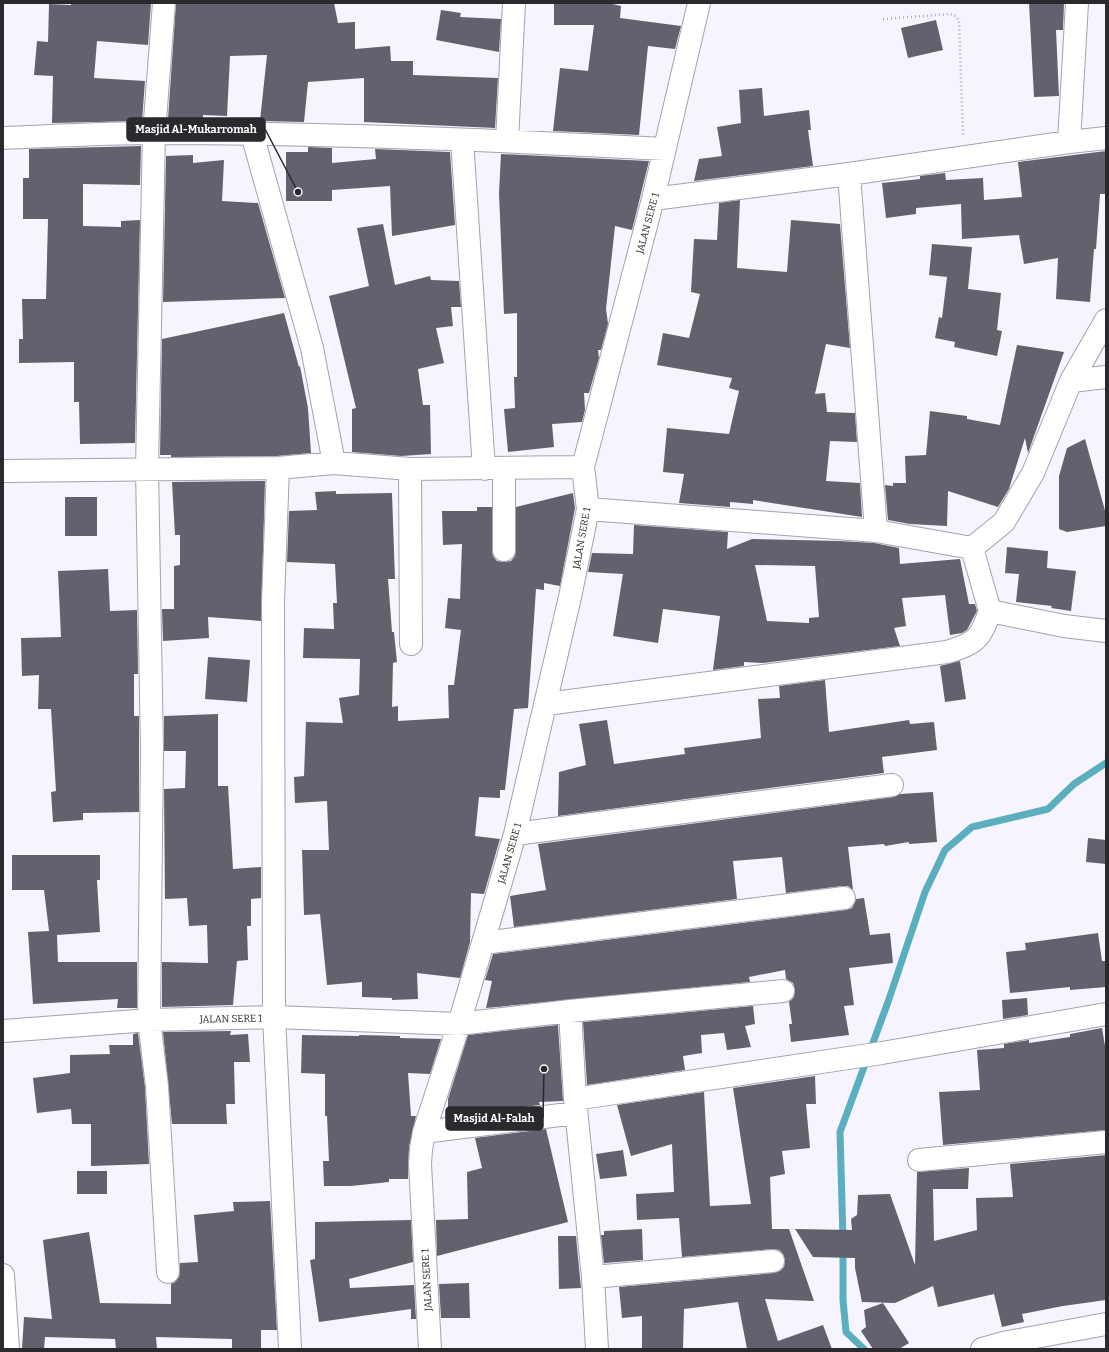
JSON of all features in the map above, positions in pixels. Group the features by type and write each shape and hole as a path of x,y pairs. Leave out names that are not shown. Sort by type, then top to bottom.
{"street":[{"path":"164,3 154,133 147,468 152,750 150,1020 157,1086 168,1272"},
{"path":"507,141 514,3"},
{"name":"JALAN SERE 1","path":"430,1349 420,1164 424,1132 459,1024 515,834 546,704 588,509 583,467 653,199 699,3"},
{"path":"1069,142 1077,3"},
{"path":"3,138 154,133 252,134 507,141 665,148"},
{"path":"252,134 312,348 334,463"},
{"path":"653,199 849,174 1106,138"},
{"path":"462,140 494,468 504,550"},
{"path":"849,174 876,531"},
{"path":"588,509 876,531 972,548 1004,522 1033,474 1071,381 1106,320"},
{"path":"1071,381 1106,377"},
{"path":"3,470 278,468 334,463 410,469 583,467"},
{"path":"278,468 273,602 274,1017 290,1349"},
{"path":"410,469 411,644"},
{"path":"546,704 947,652 974,641 983,632 990,611 972,548"},
{"path":"990,611 1064,626 1106,631"},
{"path":"515,834 892,785"},
{"path":"483,943 844,898"},
{"name":"JALAN SERE 1","path":"3,1031 150,1020 274,1017 459,1024 570,1011 783,991"},
{"path":"570,1011 575,1106 593,1278 597,1349"},
{"path":"424,1132 843,1058 882,1053 1106,1014"},
{"path":"919,1160 1106,1142"},
{"path":"593,1278 773,1261"},
{"path":"3,1275 8,1349"},
{"path":"982,1349 1003,1343 1106,1324"}],"path":[{"path":"883,20 950,14 956,16 959,21 963,158"}],"building":[{"path":"71,3 151,3 148,45 97,41 94,78 145,81 142,121 52,123 53,76 34,75 37,41 48,42 49,4 71,5"},
{"path":"176,3 334,3 338,23 355,22 355,49 390,46 391,61 413,61 413,75 498,78 495,128 364,122 364,78 308,82 304,122 260,121 267,55 230,56 227,116 203,115 203,120 168,119"},
{"path":"554,3 608,3 621,6 620,18 681,26 675,49 648,46 639,135 553,131 560,68 588,71 594,25 554,25"},
{"path":"1029,3 1064,3 1063,30 1056,30 1059,96 1034,97"},
{"path":"441,10 461,13 460,17 501,19 499,52 436,40"},
{"path":"936,20 943,50 908,58 901,28"},
{"path":"762,88 764,116 809,110 811,130 808,130 813,166 694,181 699,159 722,156 717,127 741,123 739,90"},
{"path":"141,146 140,185 83,184 83,226 121,227 121,221 140,220 135,443 80,444 79,402 74,402 74,362 19,363 19,339 23,339 22,299 46,299 48,219 23,219 23,178 29,178 29,149"},
{"path":"308,147 332,148 332,163 376,159 375,149 450,152 455,225 392,236 390,186 332,190 332,201 286,201 286,152 308,152"},
{"path":"1106,151 1106,194 1100,194 1090,302 1056,299 1058,258 1024,264 1019,235 962,239 961,204 916,208 916,214 886,218 882,183 920,179 920,176 945,173 946,180 983,178 984,200 1022,197 1018,162"},
{"path":"501,154 649,161 632,230 615,226 606,309 608,324 601,350 598,350 599,358 589,393 584,393 585,410 582,422 552,424 554,447 508,452 504,409 515,408 514,377 517,377 517,313 504,314 499,193"},
{"path":"193,155 193,163 224,160 222,201 258,203 285,298 163,302 166,156"},
{"path":"740,200 737,268 787,272 791,220 840,224 850,348 826,344 815,394 825,393 827,412 855,413 857,442 830,441 826,481 860,483 862,517 753,500 753,504 730,502 730,507 679,503 684,474 663,472 667,428 729,434 739,391 729,388 732,378 657,365 663,333 689,338 700,294 691,292 694,239 717,240 719,203"},
{"path":"383,224 395,285 430,276 431,280 459,281 461,307 451,307 453,326 436,328 444,363 418,369 423,405 430,405 431,454 401,456 352,452 352,409 356,408 329,296 369,286 357,228"},
{"path":"932,244 972,247 968,289 1001,293 997,330 1002,331 997,356 954,347 955,342 935,338 939,317 942,318 947,277 929,275"},
{"path":"284,313 299,367 300,366 308,408 311,453 277,456 171,457 171,455 160,455 162,339"},
{"path":"1017,345 1064,352 1028,453 1025,438 1009,489 998,507 948,491 947,526 910,524 888,520 885,485 893,486 893,483 906,483 905,456 926,455 930,411 967,416 967,419 1000,425"},
{"path":"1085,439 1106,514 1106,526 1067,532 1059,529 1059,476 1067,448"},
{"path":"265,481 261,621 208,617 209,638 163,641 162,609 174,609 174,566 180,565 180,535 175,535 172,482"},
{"path":"336,491 336,494 392,493 395,579 388,579 392,632 394,632 397,662 393,663 392,707 398,706 398,721 449,718 448,685 454,685 461,630 445,628 448,598 460,599 462,544 443,545 442,511 477,511 477,507 492,507 493,556 497,561 504,562 511,561 515,556 516,507 573,493 575,508 560,586 544,583 544,590 536,589 528,708 514,709 505,790 500,790 500,798 479,797 475,836 500,839 484,894 471,893 470,942 460,978 417,973 418,999 392,1000 392,998 362,997 362,982 327,985 320,914 304,915 302,850 329,850 327,801 295,803 294,777 304,776 306,722 343,723 339,698 359,695 360,659 303,658 304,628 334,629 333,603 337,603 335,564 287,562 289,511 317,510 315,492"},
{"path":"65,497 97,497 97,536 65,536"},
{"path":"634,525 728,532 727,549 752,539 874,543 899,548 900,564 960,559 969,604 975,604 977,611 967,630 962,633 950,635 945,595 902,598 906,626 894,628 900,646 763,663 744,662 744,666 713,670 720,616 663,609 658,643 613,636 623,574 588,572 592,553 633,554","holes":["755,565 815,566 819,617 809,618 809,623 767,621"]},
{"path":"1007,547 1048,551 1047,568 1076,571 1071,611 1051,608 1052,606 1016,602 1019,574 1005,573"},
{"path":"108,569 110,611 137,610 138,674 134,674 134,716 139,716 139,812 83,813 83,820 53,822 51,792 56,791 51,709 38,709 39,675 22,676 21,638 61,637 58,571"},
{"path":"208,657 250,660 247,702 205,699"},
{"path":"960,661 966,699 945,702 940,666"},
{"path":"825,680 829,732 909,720 910,724 934,722 937,750 882,757 884,773 558,816 559,772 586,765 579,724 607,720 614,764 685,754 684,748 761,738 758,699 780,698 779,686"},
{"path":"218,714 218,786 228,786 233,869 261,867 261,898 251,899 251,926 247,926 248,960 237,961 233,1005 162,1007 162,962 208,963 207,925 189,926 187,898 165,899 164,789 185,788 186,751 164,751 164,716"},
{"path":"933,792 937,842 909,844 909,842 885,846 884,844 848,847 853,890 848,886 842,886 786,893 782,857 733,861 737,899 514,927 510,896 546,890 538,844 894,797 900,794"},
{"path":"1088,838 1106,840 1106,864 1086,862"},
{"path":"12,855 100,855 100,880 97,880 100,932 57,935 58,962 137,962 137,1008 117,1008 118,999 33,1004 28,932 49,931 44,890 12,890"},
{"path":"864,898 870,935 890,933 893,963 849,968 854,1005 844,1006 849,1035 791,1042 789,1024 792,1024 789,1002 794,997 795,990 793,983 786,979 785,970 749,977 750,982 486,1008 492,981 485,980 493,954 846,910 852,908 856,899"},
{"path":"1098,933 1102,961 1106,961 1106,987 1070,990 1070,987 1010,993 1006,952 1026,950 1025,943"},
{"path":"1027,998 1028,1015 1003,1019 1002,1000"},
{"path":"753,1006 755,1024 745,1026 751,1047 727,1050 724,1033 701,1035 702,1053 683,1056 685,1070 587,1085 583,1022"},
{"path":"558,1025 563,1101 539,1102 540,1105 448,1116 448,1099 468,1035"},
{"path":"1102,1028 1106,1052 1106,1130 943,1145 939,1092 980,1090 977,1050 1004,1048 1004,1044 1029,1040 1029,1043 1070,1037 1070,1034"},
{"path":"231,1031 230,1035 248,1034 250,1062 234,1062 235,1104 226,1104 227,1124 172,1124 163,1032"},
{"path":"138,1033 145,1087 149,1164 91,1166 91,1124 72,1124 71,1109 37,1113 33,1078 70,1073 70,1055 110,1054 109,1045 133,1045 133,1034"},
{"path":"302,1035 400,1036 400,1038 441,1039 430,1074 408,1073 411,1116 416,1116 409,1147 408,1179 389,1179 389,1182 351,1186 324,1186 323,1161 329,1161 327,1116 325,1116 325,1074 301,1073"},
{"path":"815,1076 816,1104 806,1104 810,1148 782,1151 785,1174 770,1177 772,1229 789,1229 814,1301 765,1299 778,1341 823,1325 832,1349 747,1349 738,1302 684,1309 683,1349 642,1349 642,1316 622,1318 619,1287 774,1273 780,1271 784,1267 785,1260 783,1254 779,1250 772,1249 682,1257 679,1218 637,1220 636,1194 674,1192 672,1144 631,1156 617,1105 704,1092 710,1206 751,1204 733,1088"},
{"path":"546,1129 568,1222 437,1256 436,1220 468,1219 467,1172 482,1168 475,1138"},
{"path":"623,1150 627,1176 600,1179 596,1154"},
{"path":"1106,1155 1106,1300 1022,1314 1024,1322 1002,1327 994,1294 938,1307 933,1286 895,1303 862,1302 855,1268 855,1258 813,1257 795,1229 852,1230 851,1219 857,1215 858,1195 890,1194 915,1265 917,1172 969,1168 968,1189 933,1189 934,1241 977,1230 976,1198 1013,1197 1010,1164"},
{"path":"77,1171 107,1171 107,1194 77,1194"},
{"path":"270,1201 277,1330 261,1330 261,1349 232,1349 232,1339 156,1337 157,1349 116,1349 115,1339 45,1337 44,1349 22,1349 24,1317 52,1319 43,1240 89,1232 100,1303 171,1304 171,1284 179,1277 180,1263 198,1262 194,1215 234,1211 233,1202"},
{"path":"411,1220 413,1262 349,1279 350,1288 414,1285 416,1319 411,1319 411,1309 319,1322 310,1260 315,1259 315,1222"},
{"path":"642,1229 643,1260 604,1263 601,1235 604,1235 604,1231"},
{"path":"558,1236 576,1236 581,1288 559,1289"},
{"path":"469,1283 470,1318 441,1318 439,1284"},
{"path":"883,1303 909,1343 899,1349 873,1349 861,1331 866,1327 864,1310"}],"waterway":[{"path":"843,1239 840,1132 888,1002 925,892 945,850 972,827 1048,809 1074,784 1106,763"},
{"path":"843,1249 843,1300 846,1332 864,1349"}],"place":[{"name":"Masjid Al-Mukarromah","path":"298,192"},
{"name":"Masjid Al-Falah","path":"544,1069"}]}
